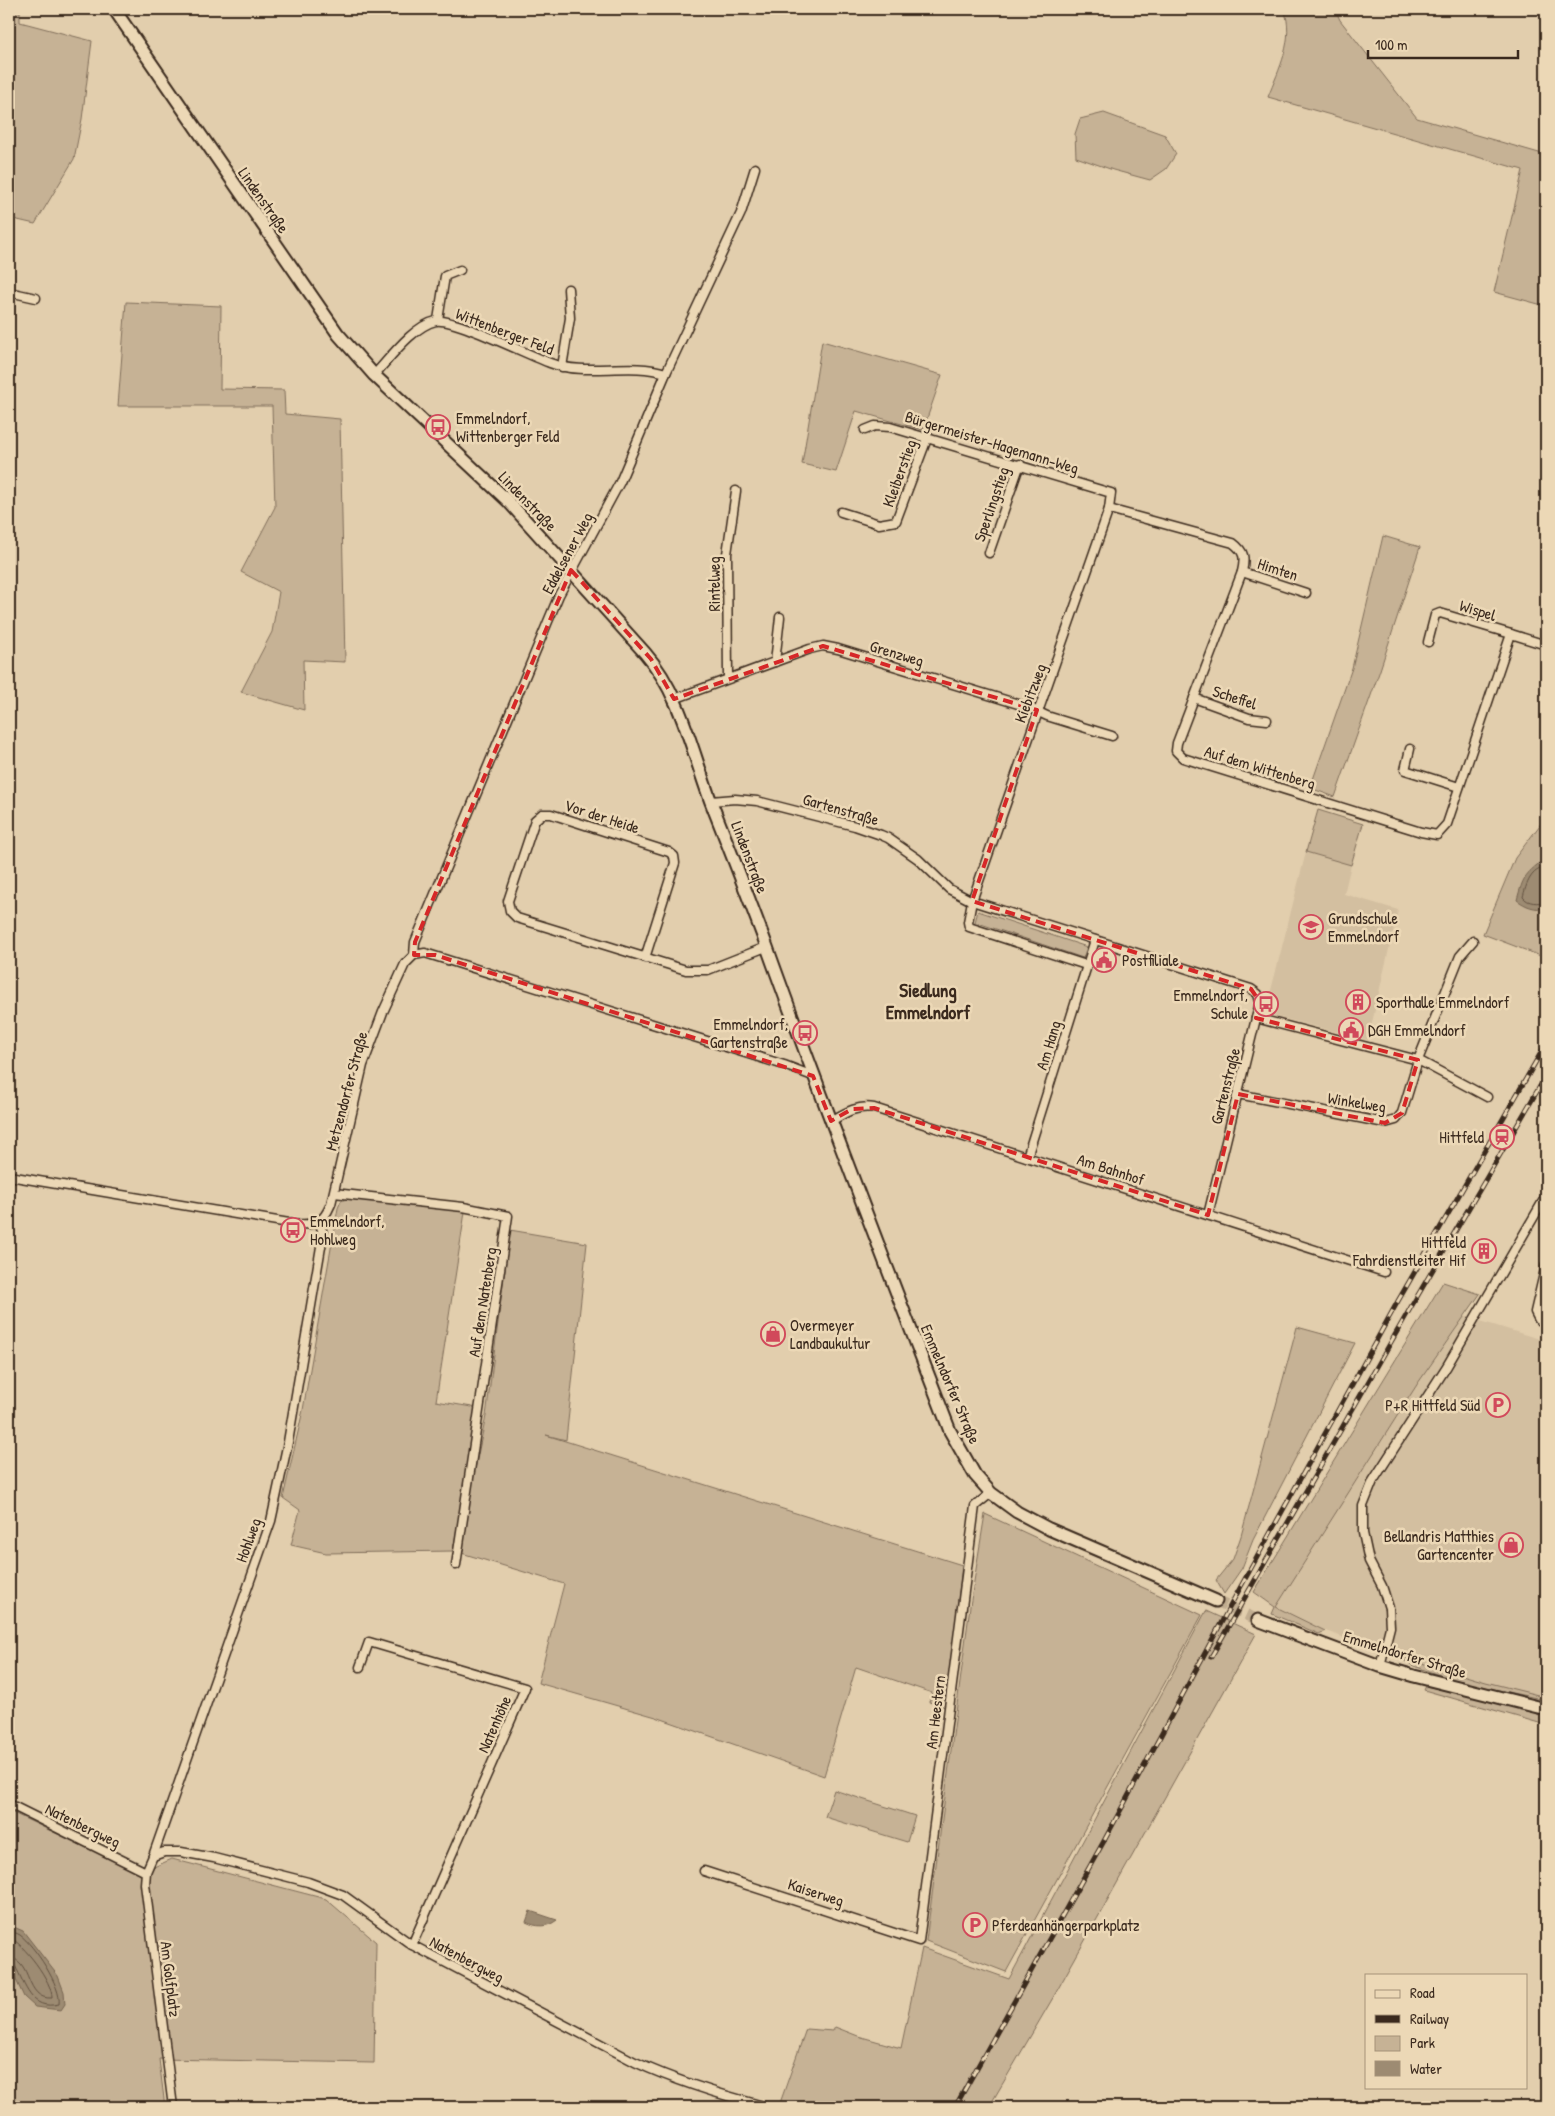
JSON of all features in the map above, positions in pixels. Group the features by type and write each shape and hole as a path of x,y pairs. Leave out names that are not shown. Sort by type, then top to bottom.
{"street":[{"name":"Lindenstraße","path":"114,9 338,334 374,375 508,501 650,659 664,678 674,699 711,802 738,866 813,1076"},
{"name":"Eddelsener Weg","path":"414,955 415,942 559,595 620,482 666,373 741,213 755,168"},
{"name":"Wittenberger Feld","path":"438,320 445,276 460,270"},
{"name":"Wittenberger Feld","path":"562,367 570,318 568,289"},
{"path":"9,292 36,298"},
{"name":"Wittenberger Feld","path":"374,375 414,333 425,325 438,320 472,330 562,367 643,368 666,373"},
{"name":"Bürgermeister-Hagemann-Weg","path":"865,430 875,426 890,427 928,436 1111,493"},
{"name":"Kleiberstieg","path":"841,512 879,524 896,521 928,436"},
{"name":"Sperlingstieg","path":"989,553 1020,464"},
{"name":"Rintelweg","path":"728,678 727,554 736,490"},
{"name":"Kiebitzweg","path":"972,901 1037,710 1073,618 1110,509 1111,493"},
{"name":"Auf dem Wittenberg","path":"1110,509 1233,543 1242,550 1245,559 1242,572 1177,743 1176,751 1183,758 1421,832 1437,835 1446,824 1510,634"},
{"name":"Himten","path":"1242,572 1306,593"},
{"name":"Wispel","path":"1428,642 1435,615 1440,613 1510,634"},
{"path":"775,662 780,617"},
{"path":"1510,634 1546,645"},
{"name":"Grenzweg","path":"674,699 728,678 823,646 838,648 1037,710 1047,716 1112,736"},
{"name":"Scheffel","path":"1194,698 1249,718 1267,720"},
{"path":"1410,748 1405,770 1459,787"},
{"name":"Gartenstraße","path":"711,802 736,799 756,801 855,826 881,835 918,859 949,889 972,901 1251,989 1258,994 1260,1002 1208,1215"},
{"name":"Vor der Heide","path":"645,958 675,863 674,856 669,852 559,816 542,814 535,820 508,901 510,911 516,918 645,958 686,970 708,970 766,947"},
{"path":"972,901 968,922 969,927 1086,965"},
{"name":"Am Hang","path":"1027,1157 1095,940"},
{"name":"Winkelweg","path":"1238,1094 1385,1123 1396,1120 1402,1113 1418,1060 1460,956 1474,941"},
{"path":"414,955 425,953 435,955 784,1065 813,1076"},
{"name":"Metzendorfer Straße","path":"320,1222 327,1214 334,1192 370,1045 405,964 414,955"},
{"path":"1256,1018 1418,1060 1487,1097"},
{"name":"Emmelndorfer Straße","path":"813,1076 950,1431 975,1475 991,1493 1017,1512 1049,1529 1216,1601"},
{"name":"Am Bahnhof","path":"831,1121 852,1109 874,1108 1384,1272"},
{"path":"9,1176 295,1224 320,1222"},
{"name":"Auf dem Natenberg","path":"334,1192 463,1207 508,1216 456,1565"},
{"path":"1380,1666 1390,1628 1389,1608 1382,1586 1369,1561 1362,1533 1363,1506 1373,1481 1446,1366 1546,1196"},
{"name":"Hohlweg","path":"153,1856 271,1521 288,1442 324,1235 320,1222"},
{"path":"1542,1321 1535,1312 1546,1265"},
{"name":"Am Heestern","path":"919,1941 975,1506 991,1493"},
{"name":"Emmelndorfer Straße","path":"1258,1620 1380,1666 1546,1709"},
{"name":"Natenhöhe","path":"360,1667 369,1642 525,1688 412,1945"},
{"name":"Natenbergweg","path":"9,1804 146,1872"},
{"name":"Natenbergweg","path":"153,1856 164,1852 182,1852 217,1859 308,1882 343,1895 412,1945 568,2028 672,2078 714,2093 767,2107"},
{"name":"Am Golfplatz","path":"153,1856 146,1872 145,1884 173,2107"},
{"name":"Kaiserweg","path":"704,1871 919,1941"}],"highlighted area":[{"path":"571,570 651,659 674,699 823,646 1037,710 972,901 1251,989 1260,1002 1256,1018 1418,1060 1402,1113 1385,1123 1238,1094 1208,1215 874,1108 852,1109 831,1121 813,1076 435,955 414,955 415,942"}],"shaded area":[{"name":"Grundschule Emmelndorf","path":"1306,852 1351,865 1344,894 1398,910 1368,1040 1265,1014"},
{"path":"1464,1316 1546,1341 1546,1697 1389,1654 1323,1630 1276,1607 1418,1383"}],"green space":[{"path":"9,9 20,9 20,22 92,41 82,119 74,159 35,224 9,218"},
{"path":"1284,9 1335,9 1340,20 1417,118 1546,155 1546,306 1494,292 1523,170 1268,97 1281,65 1287,43 1288,31"},
{"path":"1104,113 1165,135 1176,154 1166,169 1150,180 1076,157 1075,134 1080,119"},
{"path":"126,302 221,306 220,389 284,390 285,414 340,419 345,662 303,660 304,710 241,692 272,632 279,592 241,572 275,507 272,406 118,406"},
{"path":"822,341 942,375 923,430 856,411 836,472 802,464"},
{"path":"1383,536 1420,547 1380,670 1335,797 1310,788 1352,668"},
{"path":"1318,810 1363,824 1351,865 1306,852"},
{"path":"1546,817 1546,958 1483,934 1515,858"},
{"path":"978,911 1087,947 1083,958 975,922"},
{"path":"351,1197 465,1212 436,1401 478,1408 453,1551 326,1553 291,1545 300,1510 283,1498 303,1410 338,1208 341,1201"},
{"path":"510,1230 587,1243 566,1440 546,1435 962,1565 945,1707 929,1702 932,1693 856,1667 824,1776 656,1717 538,1683 564,1584 458,1552 486,1416"},
{"path":"1443,1282 1480,1294 1418,1383 1276,1607 1325,1631 1319,1634 1272,1614 1275,1607 1254,1592"},
{"path":"1297,1327 1355,1343 1253,1540 1242,1568 1224,1594 1216,1580 1233,1559 1241,1536"},
{"path":"985,1514 1202,1615 1006,1972 926,1941 970,1606"},
{"path":"1206,1611 1256,1634 1054,1996 989,2107 798,2107 780,2103 806,2029 833,2031 835,2027 858,2036 901,2048 922,1948 1009,1979"},
{"path":"1398,1656 1486,1682 1546,1697 1546,1700 1446,1677 1409,1663"},
{"path":"1426,1686 1546,1714 1546,1725 1424,1690"},
{"path":"834,1790 915,1816 907,1842 825,1817"},
{"path":"9,1811 140,1873 172,1859 326,1899 376,1942 374,2063 159,2059 165,2107 9,2107"}],"water":[{"path":"1542,861 1546,865 1546,907 1535,908 1517,900 1525,878"},
{"path":"530,1911 557,1920 545,1925 530,1924 526,1922"},
{"path":"9,1925 23,1931 58,1976 64,1992 65,2004 61,2010 35,2007 24,1997 9,1965"}],"tunnel":[{"path":"1216,1601 1258,1620"}],"railway":[{"path":"955,2107 1104,1841 1234,1599 1398,1301 1546,1044"},
{"path":"1211,1657 1411,1307 1546,1076"}],"place":[{"name":"Emmelndorf, Wittenberger Feld","path":"438,427"},
{"name":"Grundschule Emmelndorf","path":"1311,927"},
{"name":"Postfiliale","path":"1104,960"},
{"name":"Sporthalle Emmelndorf","path":"1358,1002"},
{"name":"Emmelndorf, Schule","path":"1266,1004"},
{"name":"DGH Emmelndorf","path":"1351,1030"},
{"name":"Emmelndorf, Gartenstraße","path":"805,1033"},
{"name":"Hittfeld","path":"1502,1137"},
{"name":"Emmelndorf, Hohlweg","path":"293,1230"},
{"name":"Hittfeld Fahrdienstleiter Hif","path":"1484,1251"},
{"name":"Overmeyer Landbaukultur","path":"773,1334"},
{"name":"P+R Hittfeld Süd","path":"1498,1405"},
{"name":"Bellandris Matthies Gartencenter","path":"1511,1545"},
{"name":"Pferdeanhängerparkplatz","path":"975,1925"}],"district":[{"name":"Siedlung Emmelndorf","path":"928,1001"}]}
